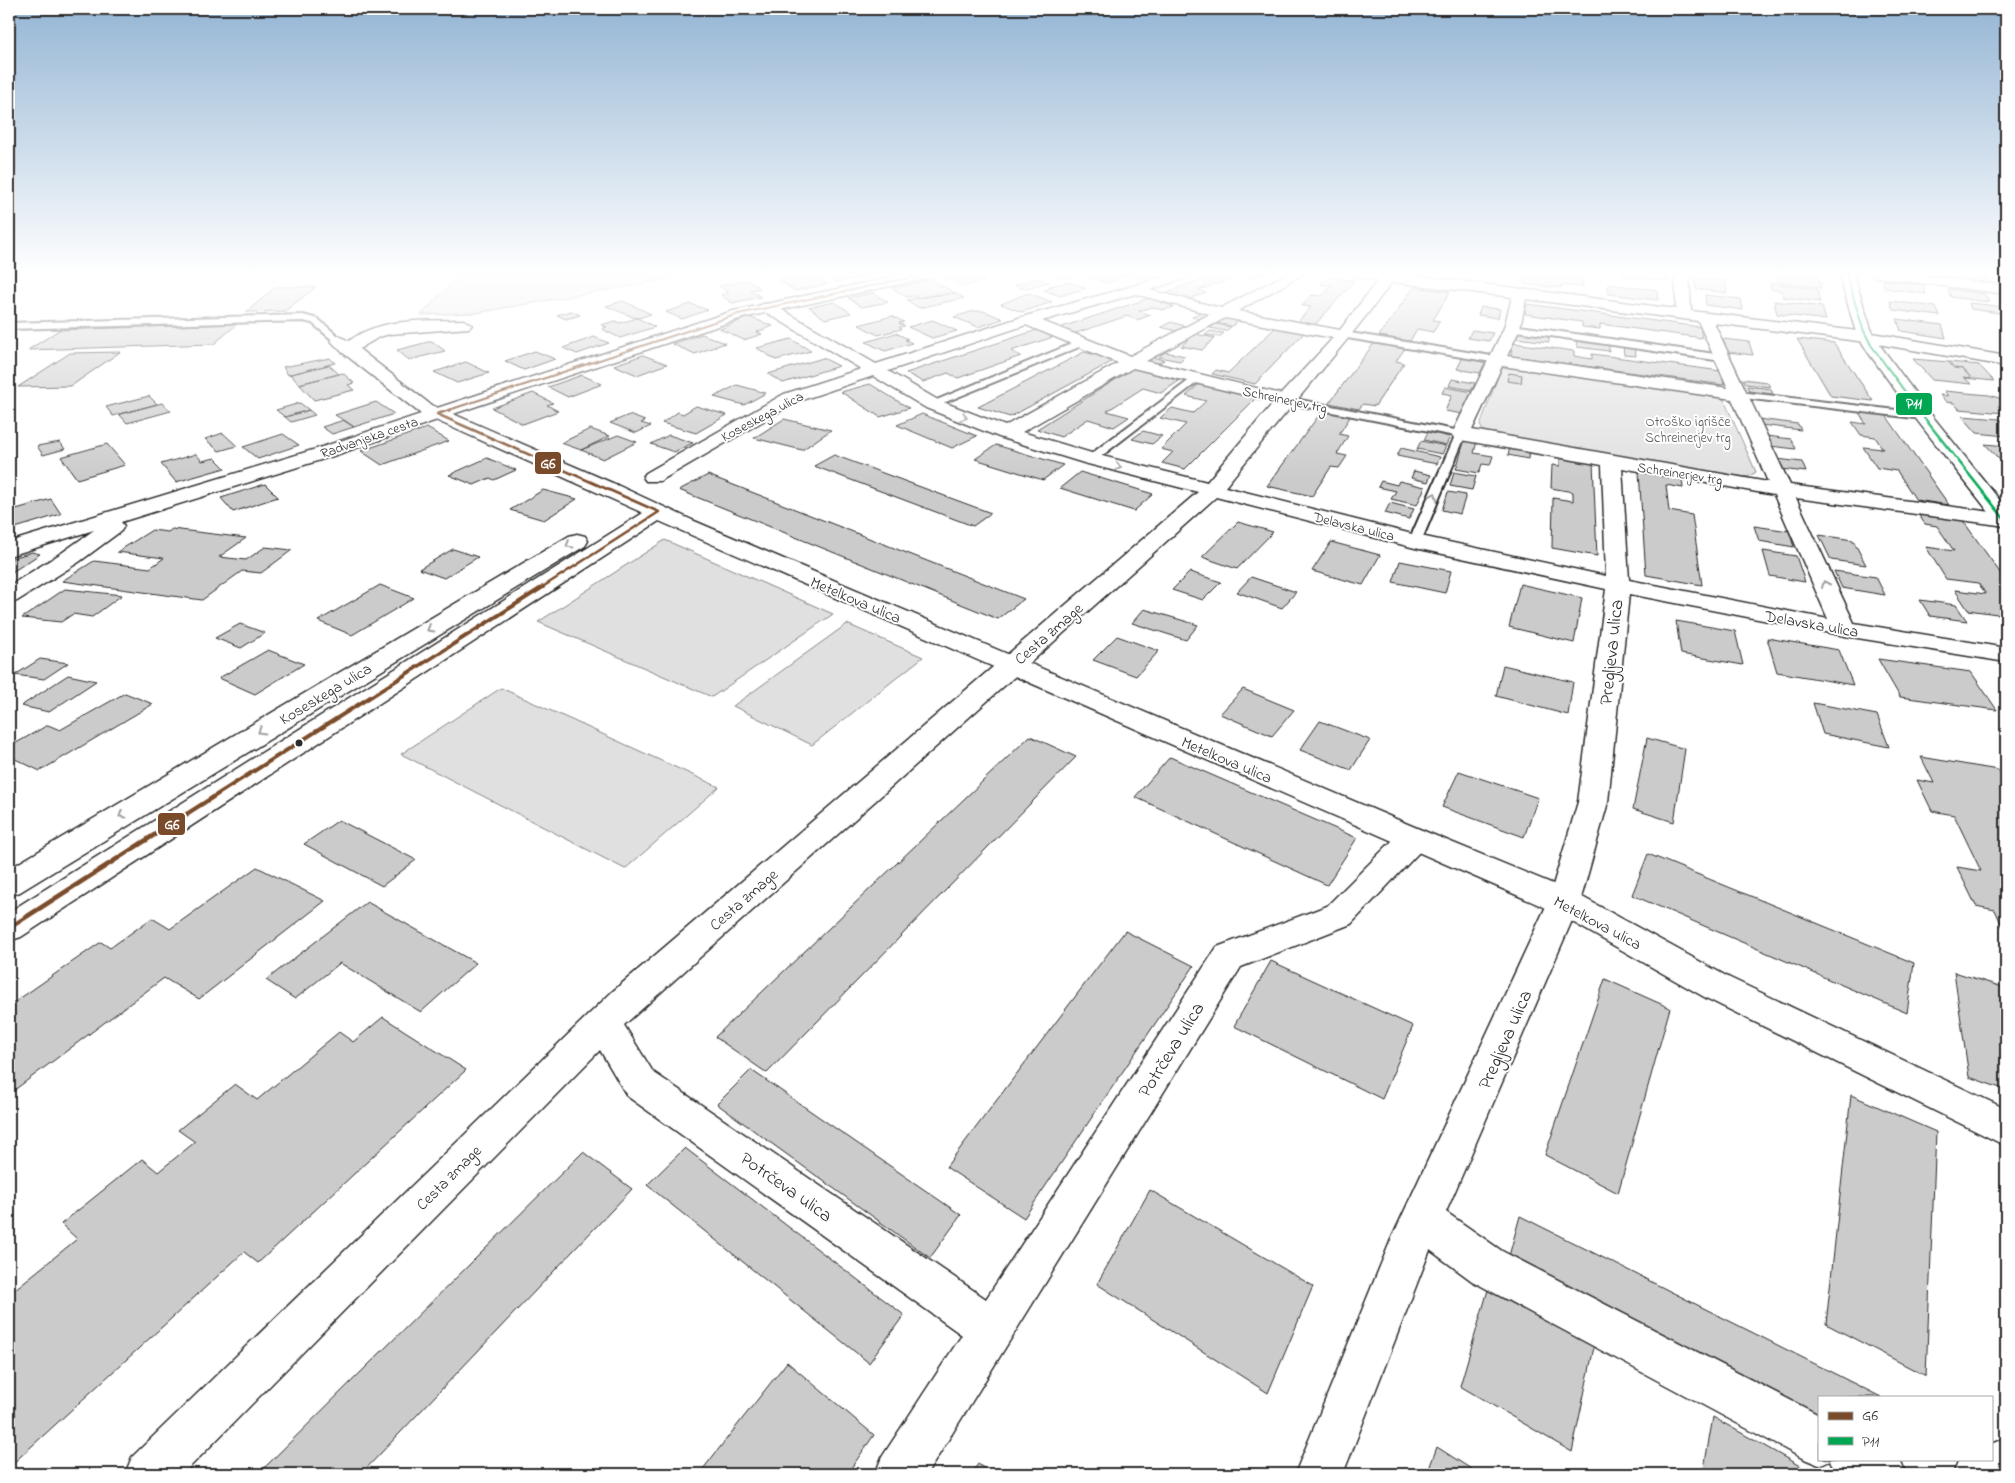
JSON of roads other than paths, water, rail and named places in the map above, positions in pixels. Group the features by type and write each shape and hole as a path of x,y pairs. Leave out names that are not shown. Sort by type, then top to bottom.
{"street":[{"path":"344,345 351,342"},
{"name":"Radvanjska cesta","path":"9,549 129,514 323,453 652,342"},
{"name":"Delavska ulica","path":"827,342 932,404 1006,433 1091,459 1210,491 1415,540 1618,585 1845,629 2006,655"},
{"name":"Koseskega ulica","path":"653,477 790,398 959,342"},
{"path":"1006,433 1168,342"},
{"name":"Cesta zmage","path":"149,1474 631,996 1210,491 1285,400 1337,342"},
{"path":"1461,434 1506,342"},
{"path":"1715,342 1845,629"},
{"path":"1870,342 1923,416 2006,520"},
{"path":"1896,342 2006,361"},
{"name":"Schreinerjev trg","path":"1081,343 1131,362 1285,400"},
{"name":"Metelkova ulica","path":"344,345 425,409 1011,666 1564,902 1718,988 2006,1128"},
{"path":"1498,360 1739,395"},
{"name":"Schreinerjev trg","path":"1461,434 1612,462 1782,490 2006,520"},
{"path":"1612,462 1618,585"},
{"name":"Koseskega ulica","path":"9,884 650,508"},
{"name":"Koseskega ulica","path":"9,928 650,508"},
{"path":"9,596 71,557 129,514"},
{"name":"Pregljeva ulica","path":"1319,1474 1405,1257 1564,902 1593,802 1618,585"},
{"name":"Potrčeva ulica","path":"899,1474 1228,957 1339,915 1413,839"},
{"name":"Potrčeva ulica","path":"603,1023 640,1084 992,1330"},
{"path":"1423,1220 1487,1266 1818,1440"},
{"path":"1856,1460 1882,1474"},
{"path":"1977,1474 2006,1462"}],"lane":[{"path":"340,342 344,345"},
{"path":"1388,342 1498,360"},
{"path":"1611,342 1722,358"},
{"path":"932,404 1081,343"},
{"path":"1091,459 1195,379"},
{"path":"1739,395 1923,416"},
{"name":"Schreinerjev trg","path":"1285,400 1461,434"},
{"path":"1415,540 1461,434"}],"park label":[{"name":"Otroško igrišče Schreinerjev trg","path":"1688,430"}]}
